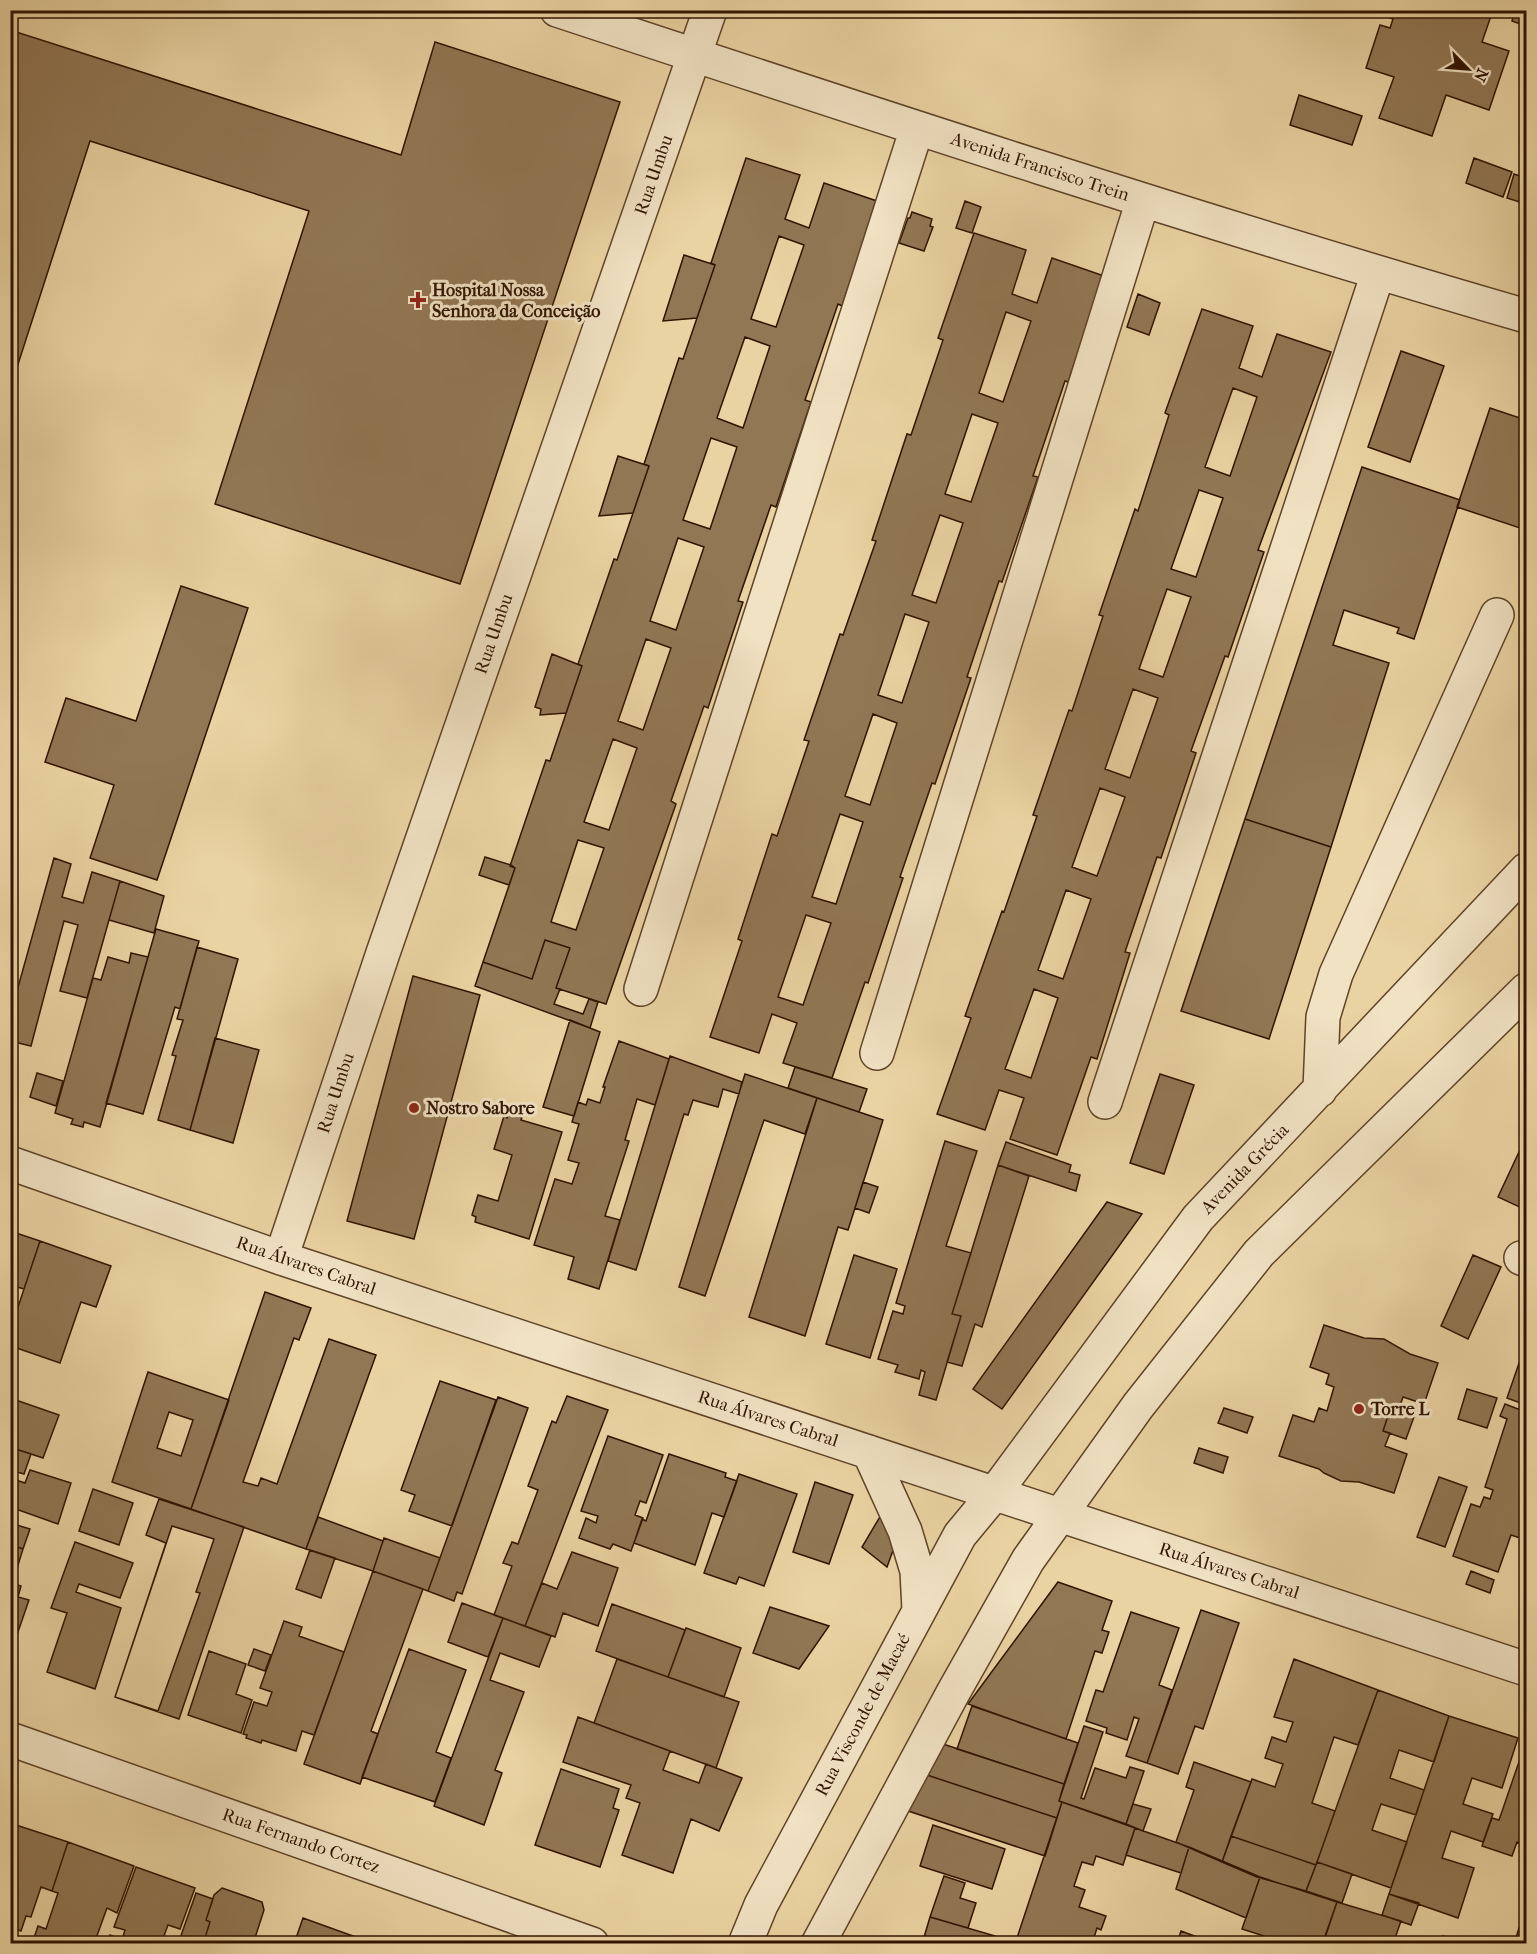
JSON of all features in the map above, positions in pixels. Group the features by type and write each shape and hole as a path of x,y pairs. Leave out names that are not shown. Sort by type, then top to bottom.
{"street":[{"name":"Avenida Francisco Trein","path":"557,10 1143,200 1377,273 1527,316"},
{"name":"Rua Umbu","path":"281,1258 382,953 710,10"},
{"path":"641,989 917,128"},
{"path":"877,1053 1143,200"},
{"path":"1104,1102 1377,273"},
{"path":"1320,1090 1323,1017 1335,974 1497,615"},
{"name":"Avenida Grécia","path":"994,1494 1198,1218 1527,870"},
{"path":"818,1944 954,1691 1028,1560 1138,1406 1259,1253 1527,990"},
{"name":"Rua Álvares Cabral","path":"10,1163 281,1258 1527,1669"},
{"path":"869,1452 905,1531 917,1571 920,1610"},
{"name":"Rua Visconde de Macaé","path":"745,1944 761,1905 960,1535 994,1494"},
{"name":"Rua Fernando Cortez","path":"10,1739 592,1944"}],"building":[{"path":"1383,10 1493,10 1482,42 1509,51 1489,110 1446,95 1432,136 1379,118 1394,77 1366,68 1380,25 1390,28 1393,19 1382,15"},
{"path":"1515,10 1526,10 1526,26 1512,21"},
{"name":"Hospital Nossa Senhora da Conceição","path":"10,30 401,155 435,42 620,102 460,584 215,504 309,211 90,141 10,389"},
{"path":"1299,95 1362,116 1352,145 1290,125"},
{"path":"746,158 800,175 785,219 809,228 824,183 877,201 842,306 838,304 805,400 811,402 776,507 771,505 738,601 743,602 708,708 704,706 671,801 676,804 606,1004 556,988 570,948 545,940 532,979 483,962 515,868 510,866 546,760 550,761 582,666 578,664 649,466 644,464 679,358 683,359 715,265 711,263","holes":["779,236 804,245 776,327 751,319","745,337 770,346 743,428 717,418","711,438 737,447 710,529 683,520","678,538 704,547 676,630 650,621","646,639 671,648 643,730 618,721","613,739 637,748 609,830 584,822","578,840 604,848 576,930 551,922"]},
{"path":"1474,158 1512,172 1503,197 1466,183"},
{"path":"1514,174 1526,178 1526,204 1507,198"},
{"path":"965,201 981,207 972,233 956,228"},
{"path":"912,212 932,219 930,226 933,227 924,251 899,243"},
{"path":"974,233 1026,250 1012,294 1037,303 1052,258 1104,276 1033,476 1038,477 1002,582 999,581 967,677 971,678 900,877 903,878 868,983 865,982 832,1078 783,1063 797,1023 772,1014 759,1053 710,1037 742,941 738,939 772,834 777,836 809,741 804,740 840,634 843,635 876,541 872,540 907,434 911,435 943,340 938,338","holes":["1006,312 1031,321 1003,402 979,393","972,414 998,423 971,502 945,494","940,515 963,523 936,603 912,595","905,614 929,622 902,703 878,695","873,714 897,723 870,805 845,796","840,814 863,822 836,904 812,897","806,915 831,923 803,1005 778,997"]},
{"path":"684,255 715,265 697,318 663,321"},
{"path":"1138,294 1160,303 1149,335 1127,327"},
{"path":"1202,309 1253,326 1239,368 1262,377 1277,334 1331,352 1258,550 1264,552 1228,657 1225,656 1191,751 1196,753 1161,858 1157,857 1125,952 1130,953 1097,1059 1091,1057 1057,1155 1010,1139 1024,1098 999,1090 985,1130 937,1114 971,1018 965,1016 1037,816 1033,815 1069,710 1072,711 1103,616 1099,615 1135,509 1138,511 1169,415 1165,413","holes":["1233,388 1257,397 1230,476 1205,467","1199,490 1223,498 1196,577 1171,569","1167,589 1191,597 1163,677 1139,669","1133,689 1158,698 1130,778 1105,769","1100,788 1125,797 1097,876 1072,867","1066,890 1091,899 1063,979 1038,970","1034,989 1058,998 1031,1078 1005,1069"]},
{"path":"1401,351 1444,366 1410,462 1368,447"},
{"path":"1490,408 1526,420 1526,530 1457,507"},
{"path":"618,456 649,466 633,513 599,516"},
{"path":"1362,467 1460,500 1414,639 1397,633 1399,628 1344,610 1333,645 1389,663 1331,847 1245,819"},
{"path":"181,586 248,608 157,880 90,858 114,785 45,762 66,698 136,721"},
{"path":"552,654 582,666 566,713 540,715 541,709 535,707"},
{"path":"1245,819 1331,847 1269,1039 1181,1011"},
{"path":"485,857 515,868 509,885 479,875"},
{"path":"54,858 71,864 62,897 83,903 92,872 120,881 87,998 60,991 78,925 64,921 31,1046 10,1041 10,1016"},
{"path":"120,881 164,896 154,933 109,920"},
{"path":"156,929 199,941 180,1009 175,1007 143,1114 106,1103"},
{"path":"545,940 570,948 556,988 560,989 554,1004 583,1014 589,999 598,1002 590,1028 475,986 483,962 532,979"},
{"path":"197,947 238,959 190,1130 158,1120 176,1056 172,1055 183,1020 177,1019"},
{"path":"131,953 148,957 100,1127 84,1122 83,1127 71,1124 73,1119 55,1113 93,978 101,980 108,957 129,963"},
{"name":"Nostro Sabore","path":"413,976 480,995 414,1239 347,1221"},
{"path":"570,1020 600,1032 574,1116 543,1107"},
{"path":"215,1038 259,1050 233,1143 190,1130"},
{"path":"619,1041 669,1059 655,1105 637,1099 625,1140 629,1141 605,1216 620,1220 599,1289 568,1279 574,1257 534,1245 555,1179 572,1184 579,1163 568,1160 579,1124 572,1122 578,1102 586,1105 588,1099 600,1103 605,1087 603,1087"},
{"path":"670,1056 742,1082 739,1094 723,1089 718,1107 693,1100 688,1115 684,1114 636,1270 608,1261"},
{"path":"795,1067 867,1089 859,1112 788,1088"},
{"path":"37,1073 63,1081 56,1106 30,1097"},
{"path":"745,1074 817,1098 805,1134 764,1120 705,1296 679,1287"},
{"path":"1160,1074 1194,1085 1164,1174 1130,1163"},
{"path":"817,1098 883,1120 848,1230 838,1227 805,1336 749,1317"},
{"path":"508,1114 562,1132 529,1239 475,1222 476,1217 472,1215 478,1195 498,1201 512,1155 494,1149 504,1116 507,1118"},
{"path":"1526,1137 1526,1210 1498,1197"},
{"path":"945,1141 977,1151 946,1246 971,1253 952,1314 961,1316 936,1400 919,1395 925,1372 921,1370 919,1379 895,1372 898,1365 878,1359 893,1311 903,1314 905,1306 896,1303"},
{"path":"1006,1142 1071,1165 1069,1172 1080,1175 1076,1191 998,1165"},
{"path":"998,1165 1029,1176 982,1327 975,1324 962,1366 947,1362 961,1316 952,1314"},
{"path":"863,1182 878,1187 869,1213 855,1208"},
{"path":"1107,1202 1142,1214 1002,1409 973,1389"},
{"path":"10,1231 40,1241 24,1289 11,1285 10,1288"},
{"path":"40,1241 111,1266 96,1307 81,1302 60,1363 11,1346 13,1342 10,1341 10,1331"},
{"path":"854,1255 897,1269 870,1358 826,1344"},
{"path":"1473,1255 1501,1267 1468,1339 1441,1326"},
{"path":"265,1292 311,1308 299,1340 294,1338 243,1482 258,1486 261,1478 277,1484 329,1339 376,1355 306,1549 191,1509"},
{"name":"Torre L","path":"1324,1325 1364,1338 1384,1339 1410,1354 1438,1363 1424,1404 1403,1397 1399,1409 1391,1407 1383,1431 1390,1433 1385,1446 1407,1454 1394,1493 1359,1482 1341,1481 1319,1469 1279,1456 1293,1415 1314,1422 1319,1408 1327,1411 1334,1387 1326,1384 1329,1374 1310,1367"},
{"path":"1526,1343 1526,1405 1507,1398"},
{"path":"148,1372 229,1400 191,1509 112,1482","holes":["169,1412 193,1420 181,1456 157,1448"]},
{"path":"440,1381 496,1400 452,1526 409,1511 415,1495 401,1490"},
{"path":"1467,1389 1497,1398 1487,1428 1458,1419"},
{"path":"567,1396 608,1410 525,1626 494,1615 512,1566 503,1563 512,1542 518,1544 538,1490 528,1486 552,1421 556,1423"},
{"path":"498,1397 528,1408 462,1594 457,1592 454,1601 428,1591"},
{"path":"10,1398 59,1415 43,1458 10,1447"},
{"path":"1505,1404 1526,1412 1526,1540 1511,1535 1498,1572 1453,1556 1471,1504 1480,1507 1484,1497 1490,1499 1493,1490 1485,1487 1507,1419 1500,1416"},
{"path":"1391,1407 1415,1414 1406,1439 1383,1431"},
{"path":"1224,1408 1253,1417 1247,1433 1218,1423"},
{"path":"608,1436 663,1455 646,1503 640,1501 635,1515 643,1518 631,1551 613,1544 610,1549 579,1538 586,1518 596,1523 598,1516 581,1511"},
{"path":"12,1448 31,1454 24,1474 10,1470"},
{"path":"1199,1448 1228,1457 1223,1473 1194,1463"},
{"path":"669,1454 726,1473 725,1477 737,1481 724,1517 712,1513 695,1565 634,1543 642,1519 646,1521"},
{"path":"30,1470 71,1483 58,1524 10,1507 10,1496 16,1480 25,1483"},
{"path":"739,1474 797,1494 764,1586 739,1577 736,1584 704,1573"},
{"path":"1439,1477 1467,1487 1445,1547 1417,1537"},
{"path":"815,1482 853,1495 829,1564 793,1552"},
{"path":"93,1489 133,1503 119,1545 79,1531"},
{"path":"159,1499 244,1527 179,1719 115,1697 166,1543 146,1535"},
{"path":"884,1510 900,1531 887,1567 862,1547"},
{"path":"318,1517 383,1541 373,1571 306,1549"},
{"path":"10,1523 30,1529 23,1549 10,1544"},
{"path":"172,1526 214,1539 196,1592 200,1593 158,1711 115,1697"},
{"path":"384,1538 440,1558 428,1591 373,1571"},
{"path":"75,1542 133,1563 120,1598 79,1584 76,1592 121,1608 95,1689 47,1672 67,1613 51,1608"},
{"path":"10,1544 23,1549 15,1575 10,1574"},
{"path":"310,1550 335,1558 321,1598 296,1589"},
{"path":"572,1552 618,1568 598,1626 563,1613 555,1637 525,1626 542,1583 557,1589"},
{"path":"373,1571 423,1589 371,1731 378,1734 360,1784 304,1764"},
{"path":"1471,1571 1494,1580 1490,1593 1466,1584"},
{"path":"1058,1582 1112,1601 1102,1630 1109,1632 1102,1653 1095,1651 1066,1739 968,1704"},
{"path":"10,1583 21,1586 18,1597 29,1600 10,1655"},
{"path":"462,1603 503,1618 488,1657 448,1642"},
{"path":"612,1604 685,1630 668,1677 596,1651"},
{"path":"770,1607 829,1626 799,1669 753,1653"},
{"path":"1201,1610 1239,1623 1203,1729 1195,1726 1178,1774 1147,1763"},
{"path":"1131,1612 1179,1628 1159,1685 1172,1690 1147,1763 1126,1756 1139,1719 1134,1717 1127,1740 1106,1733 1107,1728 1086,1721 1096,1690 1103,1692"},
{"path":"503,1618 551,1636 539,1667 500,1653 490,1680 524,1692 495,1770 502,1773 484,1825 434,1806"},
{"path":"284,1621 302,1627 299,1636 344,1652 314,1735 302,1731 296,1751 262,1740 261,1743 246,1738 247,1735 243,1734 254,1702 267,1706 272,1692 260,1688"},
{"path":"686,1628 741,1648 724,1697 668,1677"},
{"path":"254,1649 271,1655 265,1671 248,1665"},
{"path":"409,1649 466,1670 436,1752 451,1758 435,1802 362,1777"},
{"path":"209,1651 246,1664 236,1694 252,1700 241,1733 188,1715"},
{"path":"617,1659 739,1702 716,1768 594,1723"},
{"path":"1294,1659 1378,1690 1358,1745 1334,1737 1312,1803 1335,1811 1316,1865 1231,1836 1252,1779 1275,1787 1283,1764 1265,1758 1272,1737 1286,1742 1293,1722 1274,1717"},
{"path":"1378,1690 1449,1716 1434,1762 1399,1750 1390,1778 1424,1790 1416,1815 1381,1804 1372,1830 1407,1842 1391,1888 1317,1862"},
{"path":"972,1706 1078,1743 1064,1784 957,1749"},
{"path":"1449,1716 1518,1738 1502,1788 1472,1778 1463,1804 1493,1814 1483,1842 1451,1831 1442,1858 1474,1868 1458,1918 1389,1894"},
{"path":"578,1717 670,1751 663,1770 699,1783 706,1764 742,1778 719,1831 691,1819 673,1873 622,1855 640,1803 626,1798 631,1785 563,1762"},
{"path":"1084,1726 1103,1732 1081,1798 1084,1799 1095,1768 1126,1778 1130,1767 1144,1771 1126,1824 1059,1801"},
{"path":"940,1743 1064,1784 1057,1818 918,1772"},
{"path":"1521,1756 1526,1757 1526,1846 1517,1842 1512,1856 1482,1846 1492,1818 1499,1820"},
{"path":"1194,1762 1251,1782 1222,1862 1176,1842 1194,1790 1186,1787"},
{"path":"561,1769 619,1789 613,1808 619,1810 600,1867 535,1845"},
{"path":"918,1772 1057,1818 1045,1856 893,1806"},
{"path":"1062,1802 1135,1828 1123,1865 1096,1856 1093,1865 1082,1862 1074,1886 1085,1890 1079,1907 1106,1916 1101,1930 1097,1928 1092,1944 1015,1944"},
{"path":"1133,1804 1151,1809 1143,1831 1126,1824"},
{"path":"10,1823 68,1842 52,1891 41,1887 31,1917 26,1916 21,1931 10,1927"},
{"path":"933,1825 1005,1849 992,1889 920,1866"},
{"path":"1135,1828 1189,1847 1181,1873 1126,1855"},
{"path":"1231,1836 1316,1865 1306,1891 1257,1877 1222,1862"},
{"path":"68,1842 134,1866 117,1913 107,1908 94,1944 32,1944 38,1926 46,1929 58,1893 52,1891"},
{"path":"1189,1847 1260,1877 1246,1918 1176,1889"},
{"path":"1317,1862 1352,1874 1342,1903 1306,1891"},
{"path":"136,1867 195,1888 180,1929 168,1925 161,1944 107,1944 110,1935 122,1940 125,1930 114,1927"},
{"path":"944,1876 965,1883 960,1898 976,1903 968,1928 930,1917"},
{"path":"1260,1877 1337,1902 1323,1944 1262,1944 1264,1936 1242,1929"},
{"path":"222,1888 262,1902 264,1910 253,1944 203,1944 210,1922 206,1920 214,1895"},
{"path":"196,1893 213,1899 206,1920 210,1922 203,1944 178,1944"},
{"path":"1389,1894 1419,1903 1411,1925 1382,1915"},
{"path":"1337,1902 1401,1921 1393,1944 1336,1944 1324,1939"},
{"path":"930,1917 995,1936 993,1944 922,1944"},
{"path":"303,1918 375,1944 294,1944"},
{"path":"1520,1925 1526,1927 1526,1944 1514,1944"},
{"path":"1181,1931 1216,1944 1158,1944 1159,1938 1177,1943"},
{"path":"1443,1936 1451,1939 1464,1944 1440,1944"}],"place":[{"name":"Hospital Nossa Senhora da Conceição","path":"418,300"},
{"name":"Nostro Sabore","path":"414,1108"},
{"name":"Torre L","path":"1359,1409"}]}
